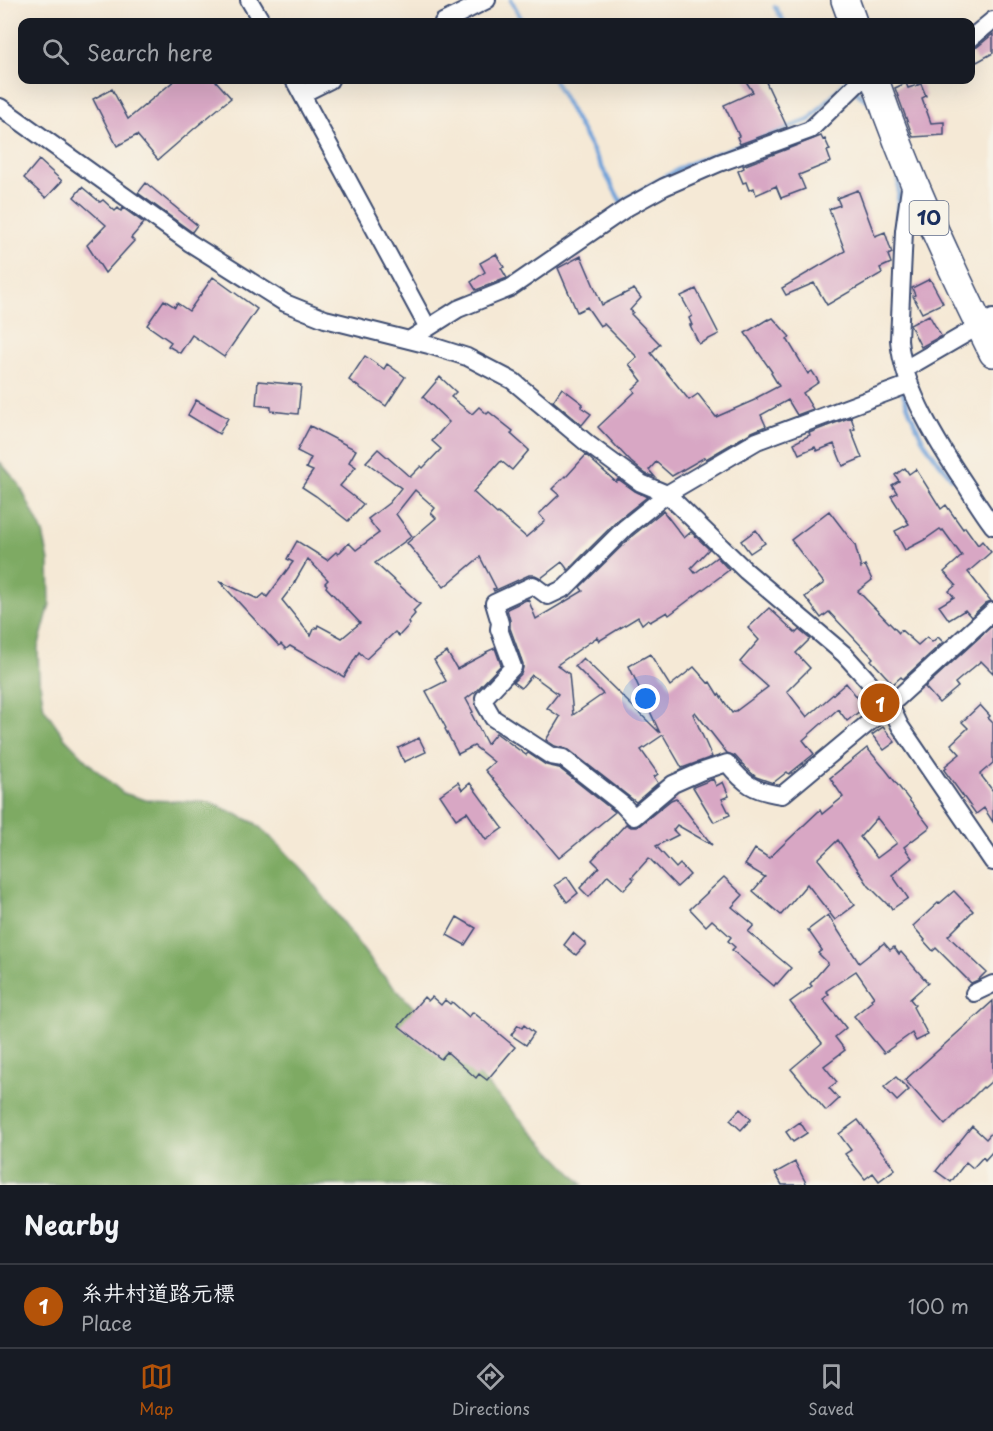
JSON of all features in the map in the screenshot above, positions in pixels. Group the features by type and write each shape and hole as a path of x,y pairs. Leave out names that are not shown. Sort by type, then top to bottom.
{"main road":[{"path":"844,0 851,18"},
{"name":"10","path":"876,84 889,122 934,229 986,322 993,353"}],"street":[{"path":"249,0 260,18"},
{"path":"451,18 487,0"},
{"path":"975,35 993,20"},
{"path":"409,340 458,309 510,288 628,207 664,186 719,162 810,130 857,84"},
{"path":"298,87 428,328"},
{"path":"0,107 190,243 285,303 325,319 467,357 513,381 573,432 641,483 667,494 747,571 844,654 890,705 900,726 993,862"},
{"path":"911,177 904,231 900,356 924,418 993,526"},
{"path":"986,322 907,376 757,441 667,494 625,528 565,588 548,596 533,585 494,603 500,623 499,630 513,667 484,698 485,704 492,718 551,756 563,758 622,804 634,817 673,784 727,763 752,788 764,793 782,795 890,705 993,611"},
{"path":"974,993 993,984"}],"green space":[{"path":"0,462 19,484 43,533 49,561 50,604 38,648 39,678 44,708 65,738 95,769 123,793 146,800 210,802 255,823 308,876 378,970 583,1185 0,1185"}],"building":[{"path":"993,34 993,53 977,62 975,48"},
{"path":"170,84 219,84 231,98 158,160 137,135 117,146 93,99 112,89 128,119"},
{"path":"748,84 767,84 787,127 740,144 737,137 739,136 724,105 753,92"},
{"path":"904,84 908,88 921,84 926,96 922,98 931,123 944,122 944,135 913,137 895,88"},
{"path":"821,136 830,150 827,151 831,162 799,175 805,189 781,198 776,186 756,195 754,188 749,190 746,182 743,183 738,171 744,168 743,166"},
{"path":"39,160 62,181 46,198 24,178"},
{"path":"146,183 197,225 192,232 138,193"},
{"path":"82,187 100,202 103,200 115,211 118,208 121,211 123,208 144,223 131,238 134,241 105,273 87,245 106,225 74,197"},
{"path":"858,190 875,236 885,232 892,253 888,255 891,263 880,268 882,273 827,305 814,283 786,295 782,288 845,251 829,209 840,205 837,198"},
{"path":"496,254 504,267 501,268 507,278 476,290 471,282 485,272 480,263"},
{"path":"581,256 602,305 634,289 641,298 630,310 633,312 631,314 660,344 651,353 689,400 698,394 716,417 757,399 779,386 745,333 773,318 790,337 787,339 808,374 812,371 819,382 803,393 813,409 797,415 788,400 761,415 766,426 706,459 705,457 672,476 656,462 649,470 655,477 646,474 631,462 598,427 635,392 633,389 642,381 629,364 637,357 604,324 600,326 587,307 577,312 558,268"},
{"path":"213,277 257,309 224,357 192,335 180,353 168,346 171,342 147,325 164,300 175,307 177,303 189,311"},
{"path":"930,279 943,303 922,313 913,296 915,295 912,288"},
{"path":"696,289 719,334 699,344 690,325 692,325 689,318 692,316 681,296"},
{"path":"929,315 941,336 921,347 910,325"},
{"path":"365,356 384,369 387,364 405,377 386,406 349,380"},
{"path":"440,377 456,392 451,397 472,414 479,407 487,414 489,412 513,431 511,434 529,450 512,470 501,461 473,492 526,537 545,521 539,514 559,495 552,489 586,455 616,482 618,479 647,497 618,520 568,570 562,562 541,578 529,575 494,591 493,589 496,588 480,557 444,587 407,543 436,518 431,513 435,508 415,490 396,514 412,536 375,563 420,604 413,611 415,614 408,622 410,624 399,636 395,632 366,659 359,652 344,677 290,646 286,649 281,644 279,646 219,581 258,599 264,594 267,597 293,562 287,559 297,541 327,560 336,552 338,554 349,543 356,550 379,533 368,519 389,503 401,488 366,462 378,449 410,477 421,466 423,468 441,449 432,441 449,422 423,397","holes":["308,559 328,580 325,583 326,587 360,623 342,638 318,625 311,636 282,600 295,583"]},
{"path":"258,381 301,385 298,414 271,411 271,407 256,405"},
{"path":"562,388 583,404 581,407 591,414 582,425 553,401"},
{"path":"196,400 228,418 219,434 188,415"},
{"path":"851,417 855,429 851,430 862,458 843,466 834,444 817,451 815,447 799,454 794,443 810,435 809,433"},
{"path":"310,426 356,450 349,462 356,467 340,486 363,504 348,521 302,487 313,471 306,468 311,458 297,451"},
{"path":"905,468 909,474 916,469 941,509 946,505 978,545 982,541 991,552 968,572 991,601 971,617 965,610 949,620 939,606 954,597 949,591 956,585 944,572 962,556 943,530 940,529 905,550 895,531 909,524 891,496 897,493 892,485 899,481 895,475"},
{"path":"663,511 684,538 691,532 709,549 691,568 695,573 717,557 729,570 669,615 667,612 650,622 648,619 642,624 638,617 599,641 597,637 557,665 569,674 573,715 603,694 575,666 583,658 660,733 629,666 650,654 670,686 694,667 708,683 710,682 732,713 736,711 768,687 740,662 759,640 748,628 769,608 796,633 799,630 810,639 796,653 810,668 787,691 807,717 846,683 865,707 847,721 838,709 803,740 814,754 789,774 787,772 773,783 756,777 735,756 727,753 695,712 693,714 712,757 682,768 663,735 641,750 658,774 654,777 658,783 636,802 569,750 555,746 546,740 560,717 547,708 558,694 532,675 521,688 513,682 521,674 523,664 510,628 507,609 528,599 536,619 583,591 580,587 632,536"},
{"path":"829,511 855,545 861,568 865,565 872,580 858,591 899,633 901,630 918,645 927,637 932,642 938,637 943,642 903,679 901,677 893,684 871,660 873,658 829,612 821,618 805,597 824,583 791,540"},
{"path":"756,530 765,543 750,553 741,541"},
{"path":"993,625 993,673 981,661 955,683 958,687 939,703 925,687"},
{"path":"495,648 501,665 466,699 487,744 496,733 526,755 528,753 546,765 559,768 615,812 559,858 485,770 494,762 474,746 458,754 426,691 446,681 434,660 447,652 457,669"},
{"path":"980,705 993,723 993,763 980,774 993,791 993,822 984,808 976,814 944,770 947,768 945,766 960,754 951,744 968,728 962,722"},
{"path":"883,727 895,742 884,750 872,735"},
{"path":"419,738 426,752 404,762 398,748"},
{"path":"867,748 930,827 904,847 912,858 892,875 908,898 892,909 869,886 838,840 818,859 855,905 835,920 807,884 781,915 753,891 765,877 745,865 755,849 769,858 820,810 822,814 843,797 830,778","holes":["877,818 897,843 877,858 860,837"]},
{"path":"713,779 716,786 723,782 729,796 722,799 730,815 714,822 693,787"},
{"path":"458,782 462,790 470,783 503,828 486,840 467,812 456,819 440,795"},
{"path":"676,798 712,845 677,825 673,830 678,835 656,846 676,868 680,864 690,875 677,887 649,858 624,890 608,875 589,897 580,888 599,867 592,860 626,824 637,827"},
{"path":"567,877 578,893 567,902 555,885"},
{"path":"724,877 743,895 732,907 754,925 748,932 791,968 774,986 732,950 735,947 728,941 731,937 712,920 706,926 690,909"},
{"path":"954,891 973,911 948,936 986,972 971,983 936,948 933,951 913,926"},
{"path":"828,915 859,963 884,943 890,950 894,947 899,954 901,952 928,983 910,999 928,1035 916,1041 912,1033 884,1053 854,1016 874,997 856,971 826,991 829,994 823,999 846,1028 835,1037 845,1050 824,1066 837,1082 829,1088 839,1099 826,1111 791,1069 822,1043 790,1002 812,986 810,984 828,963 818,953 822,950 808,930"},
{"path":"457,917 476,928 465,945 447,935"},
{"path":"573,933 586,944 576,955 564,945"},
{"path":"424,997 428,1001 432,997 441,1005 445,1000 450,1004 452,1002 469,1017 473,1012 515,1047 487,1080 479,1074 476,1078 447,1052 441,1059 399,1026"},
{"path":"993,1001 993,1080 945,1125 905,1080"},
{"path":"518,1025 522,1028 524,1025 534,1033 526,1045 511,1035"},
{"path":"896,1077 909,1090 897,1101 884,1087"},
{"path":"740,1109 751,1119 741,1130 730,1120"},
{"path":"858,1120 895,1169 879,1181 873,1173 865,1179 845,1154 851,1150 839,1134"},
{"path":"800,1122 807,1133 793,1142 786,1132"},
{"path":"972,1126 986,1139 993,1131 993,1151 985,1160 983,1157 973,1168 966,1162 951,1182 936,1171"},
{"path":"795,1162 807,1185 782,1185 775,1173"}],"waterway":[{"path":"511,0 521,18"},
{"path":"775,7 782,18"},
{"path":"556,84 621,202 688,164 809,120 843,84"},
{"path":"851,84 858,94 871,103"},
{"path":"897,227 899,178"},
{"path":"891,337 897,374 911,414 927,447 952,478"}],"place":[{"name":"糸井村道路元標","path":"880,703"}]}
